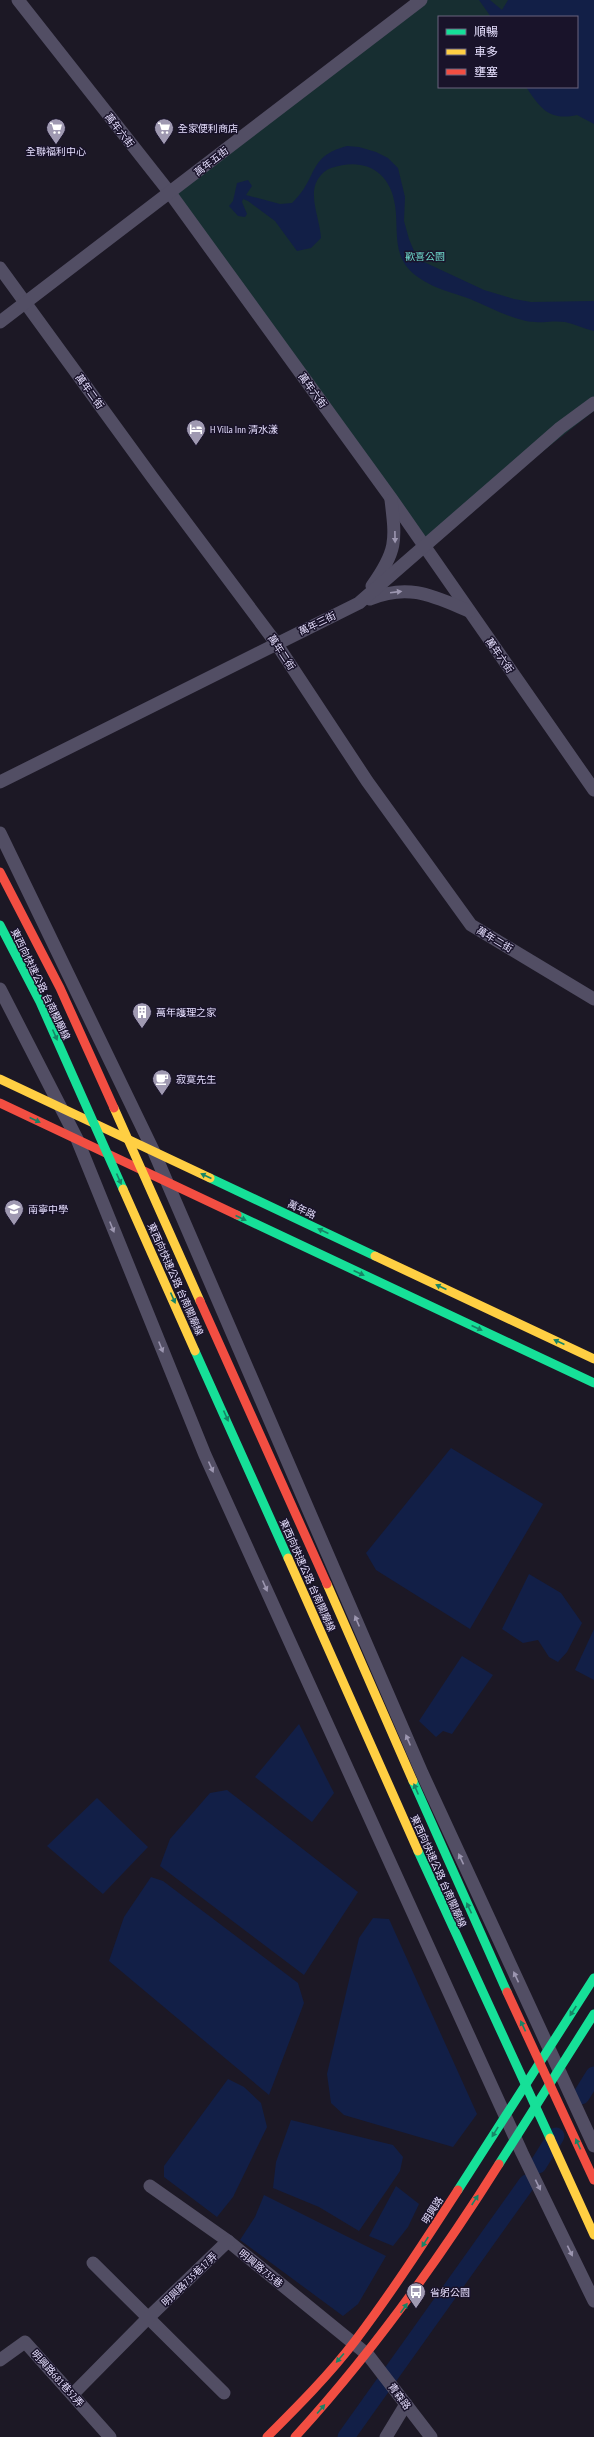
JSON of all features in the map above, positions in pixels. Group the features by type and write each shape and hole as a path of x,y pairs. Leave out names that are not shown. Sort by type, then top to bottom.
{"main road":[{"name":"東西向快速公路 台南關廟線","path":"0,872 67,1003 351,1639 448,1863 594,2180"},
{"name":"東西向快速公路 台南關廟線","path":"0,925 40,1002 424,1864 594,2235"},
{"name":"萬年路","path":"0,1079 58,1105 154,1152 594,1359"},
{"path":"0,1103 168,1184 594,1383"},
{"name":"明興路","path":"267,2437 297,2407 354,2342 420,2249 594,1978"},
{"path":"295,2437 369,2356 439,2256 594,2014"}],"street":[{"name":"萬年六街","path":"18,0 170,194 391,498 594,790"},
{"name":"萬年五街","path":"0,322 170,194 421,0"},
{"name":"萬年二街","path":"0,268 161,489 276,643 366,781 471,925 594,1000"},
{"name":"萬年三街","path":"0,782 276,643 359,603 560,428 594,403"},
{"path":"359,603 388,564 395,544 391,498"},
{"path":"359,603 380,594 409,590 423,592 470,612"},
{"path":"0,834 154,1152 422,1773 594,2146"},
{"path":"0,989 58,1105 77,1139 205,1455 516,2138 594,2301"},
{"name":"明興路735巷","path":"150,2186 228,2241 354,2342 369,2356"},
{"name":"明興路735巷17弄","path":"73,2394 149,2317 228,2241"},
{"path":"93,2263 224,2393"},
{"name":"明興路681巷52弄","path":"0,2360 25,2342 110,2437"},
{"name":"青森路","path":"369,2356 431,2437"},
{"path":"386,2437 405,2404"}],"green space":[{"name":"歡喜公園","path":"421,0 594,0 594,411 424,545 170,193"}],"water":[{"path":"479,0 490,0 502,10 508,0 594,0 594,124 577,115 559,116 547,112 536,102 527,88 578,88 578,16 490,16"},
{"path":"347,146 359,147 376,152 388,158 398,168 405,197 404,221 414,251 424,262 484,290 514,299 531,302 594,301 594,331 565,322 536,322 519,319 470,299 435,287 415,275 407,268 399,251 395,205 392,193 381,175 373,169 354,164 343,165 328,169 320,177 315,187 314,197 321,238 311,248 297,251 275,221 248,201 243,199 242,202 247,214 245,217 238,216 229,206 233,201 237,183 248,180 252,186 246,195 280,204 292,203 306,185 319,162 325,156"},
{"path":"451,1448 543,1504 470,1629 376,1570 366,1553"},
{"path":"529,1574 561,1593 582,1623 567,1652 558,1662 549,1657 538,1640 523,1643 502,1629"},
{"path":"594,1629 594,1680 575,1670"},
{"path":"462,1656 493,1675 452,1734 443,1731 436,1737 419,1721"},
{"path":"299,1724 334,1793 312,1822 255,1777"},
{"path":"227,1790 358,1892 304,1975 160,1866 170,1839 210,1793"},
{"path":"97,1798 148,1847 103,1894 47,1846"},
{"path":"151,1877 163,1881 298,1983 304,2003 269,2095 109,1961 124,1917"},
{"path":"373,1918 389,1919 477,2114 453,2147 344,2115 331,2103 327,2074 359,1938"},
{"path":"228,2079 244,2087 261,2103 267,2127 233,2197 217,2217 164,2177 164,2166"},
{"path":"291,2120 393,2145 403,2157 400,2171 359,2231 319,2207 273,2188 276,2162"},
{"path":"396,2186 419,2204 408,2227 393,2246 369,2236"},
{"path":"264,2195 386,2256 358,2304 343,2316 240,2240 255,2217"}],"waterway":[{"path":"581,2096 594,2075"},
{"path":"538,2165 556,2136"},
{"path":"346,2437 527,2183"}],"traffic: fast":[{"path":"0,925 40,1002 123,1189"},
{"path":"210,1178 375,1256"},
{"path":"237,1215 594,1383"},
{"path":"195,1351 288,1558"},
{"path":"413,1781 507,1992"},
{"path":"418,1851 550,2138"},
{"path":"458,2190 594,1978"},
{"path":"499,2164 594,2014"}],"traffic: slow":[{"path":"0,1079 210,1178"},
{"path":"114,1108 200,1301"},
{"path":"123,1189 195,1351"},
{"path":"375,1256 594,1359"},
{"path":"288,1558 418,1851"},
{"path":"327,1584 413,1781"},
{"path":"550,2138 594,2235"}],"traffic: jam":[{"path":"0,872 60,988 114,1108"},
{"path":"0,1103 237,1215"},
{"path":"200,1301 327,1584"},
{"path":"507,1992 594,2180"},
{"path":"295,2437 351,2373 403,2305 452,2236 499,2164"},
{"path":"267,2437 324,2378 369,2323 458,2190"}],"place":[{"name":"全聯福利中心","path":"56,145"},
{"name":"全家便利商店","path":"164,145"},
{"name":"H Villa Inn 清水漾","path":"196,446"},
{"name":"萬年護理之家","path":"142,1029"},
{"name":"寂寞先生","path":"162,1096"},
{"name":"南寧中學","path":"14,1226"},
{"name":"省躬公園","path":"416,2309"}]}
